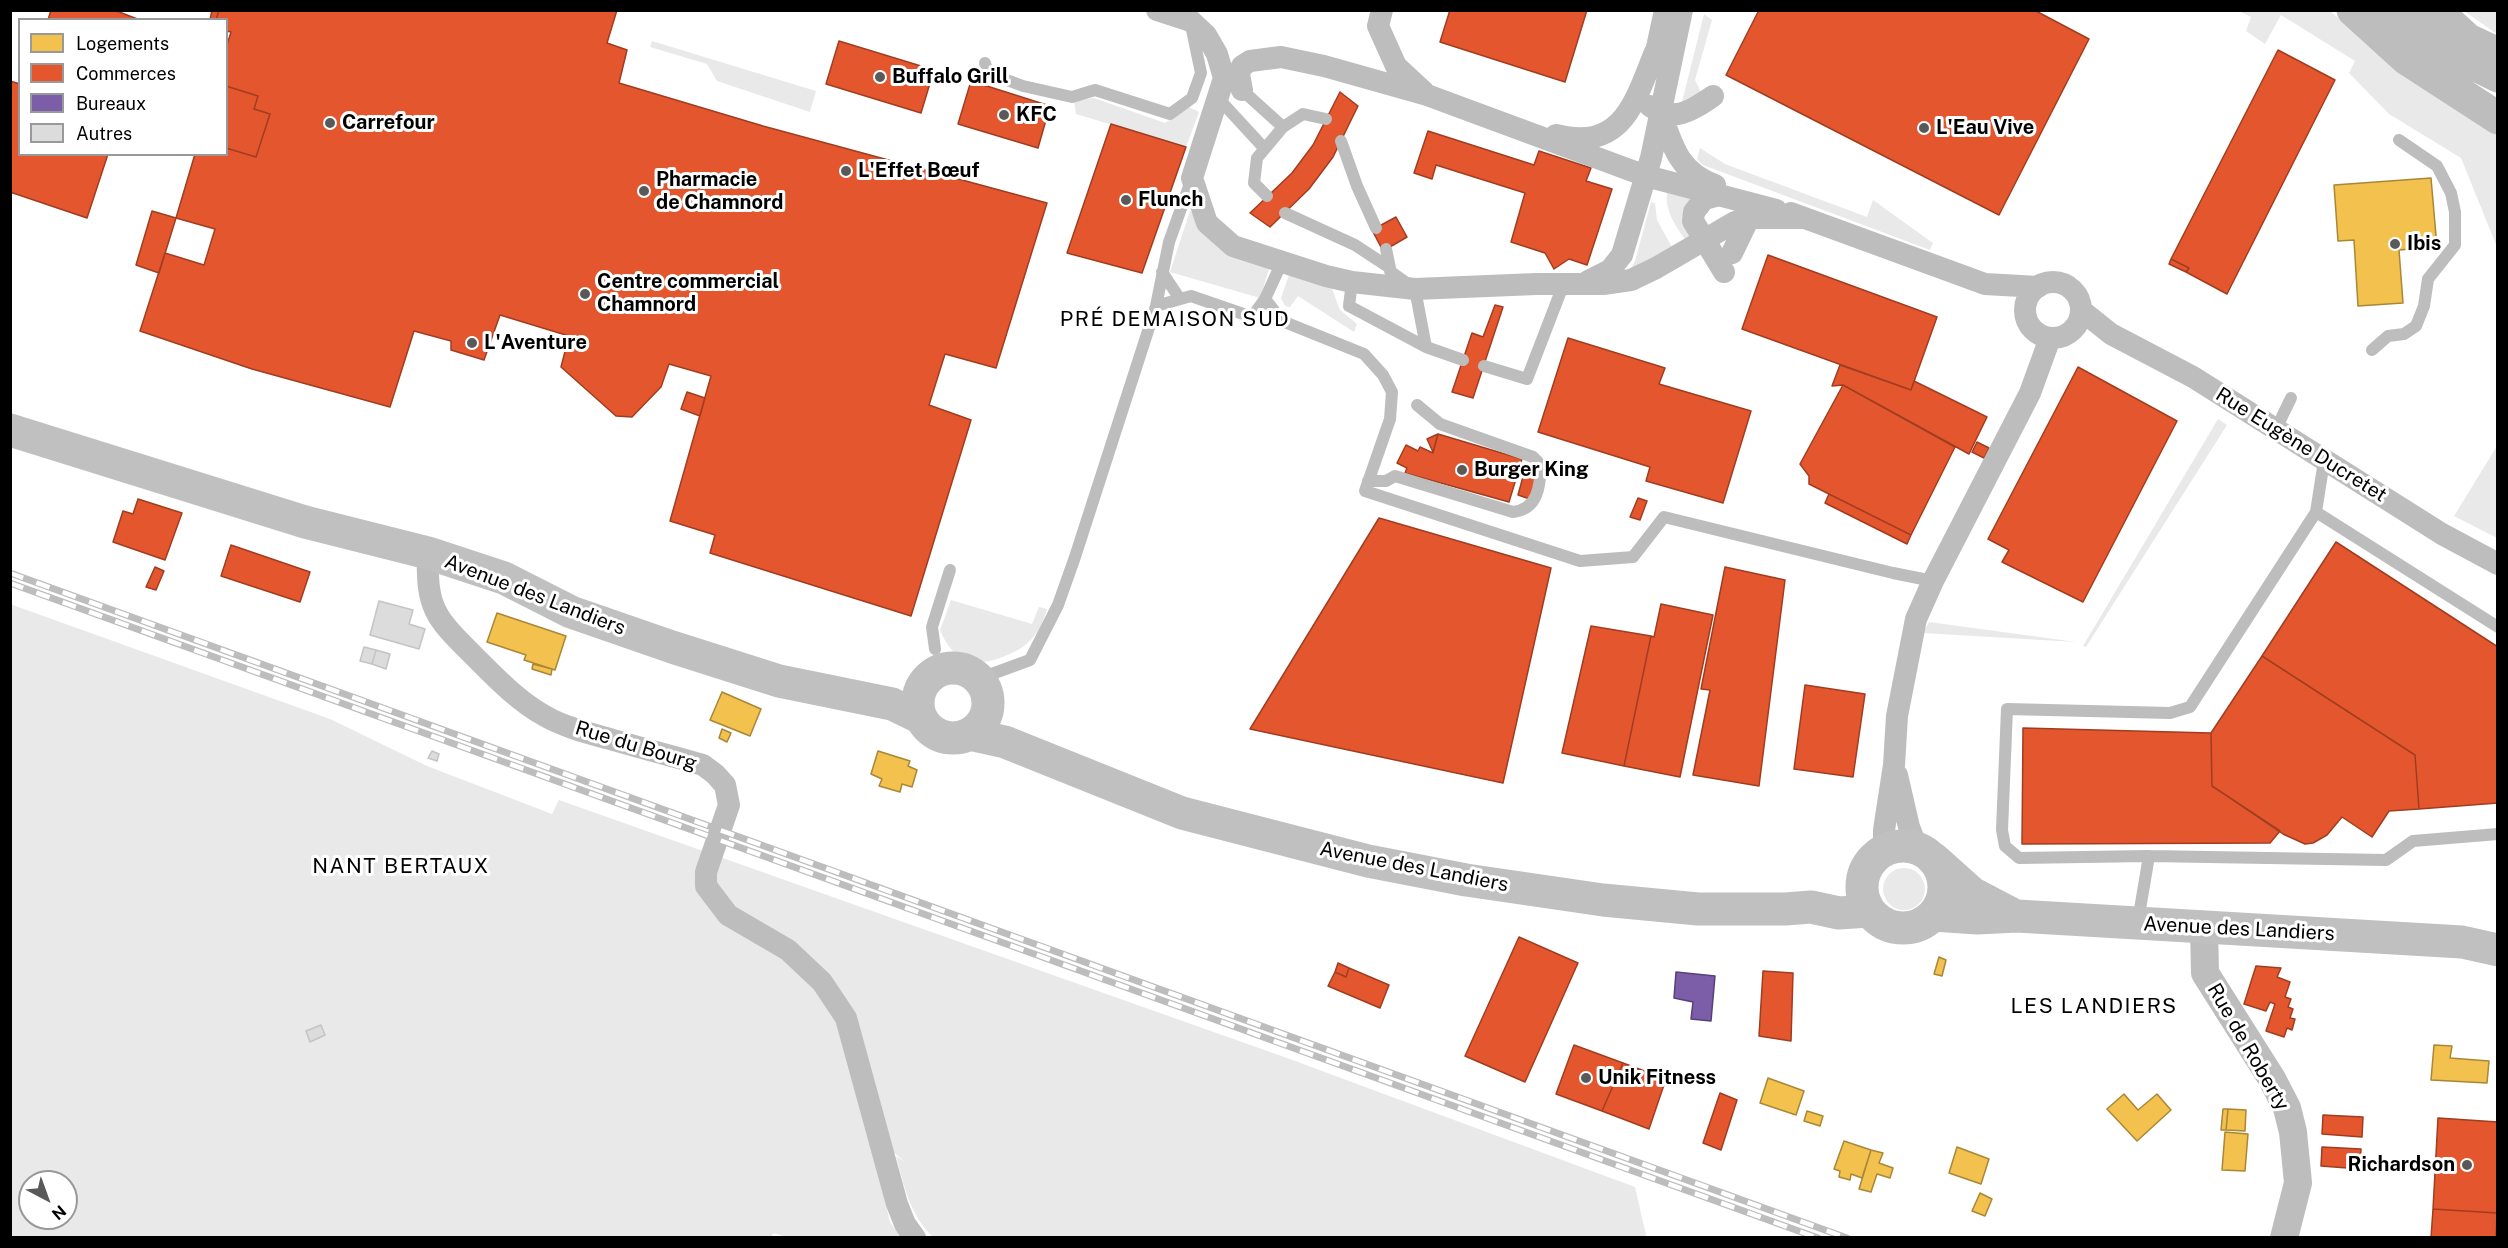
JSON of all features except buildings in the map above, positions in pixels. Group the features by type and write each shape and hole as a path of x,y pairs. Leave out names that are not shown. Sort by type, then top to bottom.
{"highway":[{"path":"2353,10 2407,59 2498,118"},
{"path":"2372,10 2433,57 2498,94"},
{"path":"2390,10 2441,48 2498,76"},
{"path":"2435,10 2468,40 2498,53"}],"main road":[{"name":"Avenue des Landiers","path":"10,430 305,522 428,553 504,578 571,612 672,647 779,681 892,704 921,718"},
{"path":"932,663 918,696 918,708 921,718 937,734 958,737 969,734 979,725 986,714 987,701 981,683"},
{"path":"932,663 937,671 951,668 970,673 981,683 1031,754"},
{"path":"837,693 892,688 932,663"},
{"name":"Avenue des Landiers","path":"969,734 1005,742 1182,813 1368,861 1466,880 1603,900 1698,909 1811,907 1839,914 1869,911"},
{"path":"1896,846 1924,852 1943,875 1945,886 1940,907 1933,915 1910,927 1899,928 1877,919 1869,911 1861,890 1876,858 1896,846"},
{"name":"Avenue des Landiers","path":"1924,852 1972,893 2017,916"},
{"name":"Avenue des Landiers","path":"1811,907 1838,892 1876,858"},
{"name":"Avenue des Landiers","path":"1933,915 1977,918 2017,916 2462,942 2498,950"},
{"name":"Avenue des Landiers","path":"2462,942 2498,936"}],"street":[{"path":"1157,10 1191,21 1206,35 1217,54 1224,78 1191,178 1207,223 1233,246 1282,262 1352,282 1415,289 1631,280 1735,222 1749,218 1803,218"},
{"path":"1382,10 1378,26 1396,66 1427,95"},
{"path":"1665,10 1655,52 1647,104 1661,113 1685,113 1713,96"},
{"path":"1572,284 1610,270 1622,255 1646,176 1682,10"},
{"path":"1511,124 1574,139 1596,136 1607,131 1620,124 1634,105 1655,52"},
{"path":"1243,85 1239,74 1242,66 1250,61 1281,57 1324,66 1427,95 1511,124 1594,158 1646,176 1803,218"},
{"path":"1661,113 1675,151 1693,175 1803,218 1985,284 2038,286 2055,283 2064,285 2076,295 2081,310 2076,327 2060,336 1933,580 1916,619 1897,716 1894,765 1876,858"},
{"path":"1719,195 1704,199 1694,212 1693,221 1704,240 1728,262 1749,218"},
{"path":"1985,284 2025,316 2032,330 2060,336"},
{"path":"2025,316 2027,299 2038,286"},
{"name":"Rue Eugène Ducretet","path":"2081,310 2111,334 2193,376 2442,534 2495,560"},
{"name":"Rue Eugène Ducretet","path":"2060,336 2111,334"},
{"name":"Rue du Bourg","path":"428,553 429,598 437,614 447,628 525,704 546,717 570,727 703,765 724,785 729,805 706,872 706,886 728,915 788,950 822,982 846,1018 897,1204 905,1224 915,1238"},
{"path":"1894,765 1910,827 1924,852"},
{"name":"Rue de Roberty","path":"2204,927 2205,974 2272,1079 2287,1108 2293,1132 2298,1183 2284,1238"}],"lane":[{"path":"985,63 988,73 1023,86 1072,97 1095,90 1170,114 1192,98 1201,73 1191,21"},
{"path":"1243,85 1283,127"},
{"path":"1218,98 1264,148"},
{"path":"1267,196 1254,183 1257,158 1264,148 1283,127 1303,114 1326,119"},
{"path":"2372,350 2388,336 2404,334 2416,326 2424,306 2428,279 2455,245 2455,212 2451,193 2437,166 2399,140"},
{"path":"1341,141 1357,186 1376,228"},
{"path":"981,683 1030,660 1058,605 1156,306 1162,272 1179,208 1191,178"},
{"path":"1285,213 1354,245 1390,268 1415,289 1426,347"},
{"path":"1386,249 1390,268"},
{"path":"1156,306 1191,296 1252,317 1266,299 1282,262"},
{"path":"1162,272 1180,299"},
{"path":"1352,282 1349,306 1426,347 1463,360"},
{"path":"1484,366 1527,379 1572,284"},
{"path":"1266,299 1282,321 1364,354 1383,375 1392,392 1390,419 1365,491 1580,561 1633,557 1664,517 1893,573 1933,580"},
{"path":"2276,429 2291,398"},
{"path":"1368,481 1386,480 1395,476 1513,512 1523,511 1533,503 1540,484 1541,465 1533,457 1440,424 1417,405"},
{"path":"2324,461 2316,512 2190,707 2170,713 2007,709 2002,830 2005,846 2019,858 2149,856 2386,861 2413,841 2498,834"},
{"path":"2316,512 2498,627"},
{"path":"932,663 932,627 950,570"},
{"path":"2138,923 2149,856"}],"shaded area":[{"path":"2239,11 2330,11 2365,41 2497,134 2497,247 2461,158 2389,114 2349,73 2355,61 2281,15 2265,44 2246,31 2251,17"},
{"path":"2464,11 2497,11 2497,34"},
{"path":"1704,14 1712,20 1695,80 1702,94 1682,102"},
{"path":"652,41 816,91 810,112 717,81 707,64 650,47"},
{"path":"1094,98 1165,123 1189,107 1199,112 1186,147 1076,114 1074,101"},
{"path":"1700,148 1725,164 1867,217 1873,200 1933,243 1930,250 1703,165 1697,159"},
{"path":"1668,187 1692,196 1690,238 1686,241 1668,209"},
{"path":"1651,202 1655,203 1657,220 1673,249 1631,268 1635,261"},
{"path":"1190,211 1270,266 1260,298 1170,272"},
{"path":"1290,272 1331,286 1340,310 1357,324 1354,332 1298,296 1290,307 1285,306 1281,298"},
{"path":"2218,419 2227,425 2086,647 2083,646"},
{"path":"2497,446 2497,538 2454,516"},
{"path":"951,600 1032,624 1039,607 1047,609 1037,632 1023,646 1000,658 980,662 964,659 957,654 950,648 940,630"},
{"path":"10,604 330,719 427,766 552,814 559,800 1287,1058 1635,1187 1646,1235 1645,1238 933,1237 913,1210 896,1156 905,1162 868,1130 890,1222 901,1237 789,1238 774,1233 769,1238 11,1237"},
{"path":"1929,622 2076,642 1923,633"},
{"path":"1904,868 1919,874 1925,889 1919,904 1904,910 1889,904 1883,889 1889,874"}],"railway":[{"path":"10,573 1847,1238"},
{"path":"10,583 1818,1238"}],"place":[{"name":"Buffalo Grill","path":"880,77"},
{"name":"KFC","path":"1004,115"},
{"name":"Carrefour","path":"330,123"},
{"name":"L'Eau Vive","path":"1924,128"},
{"name":"L'Effet Bœuf","path":"846,171"},
{"name":"Pharmacie de Chamnord","path":"644,191"},
{"name":"Flunch","path":"1126,200"},
{"name":"Ibis","path":"2395,244"},
{"name":"Centre commercial Chamnord","path":"585,294"},
{"name":"L'Aventure","path":"472,343"},
{"name":"Burger King","path":"1462,470"},
{"name":"Unik Fitness","path":"1586,1078"},
{"name":"Richardson","path":"2467,1165"}],"district":[{"name":"PRÉ DEMAISON SUD","path":"1175,320"},
{"name":"NANT BERTAUX","path":"401,867"},
{"name":"LES LANDIERS","path":"2094,1007"}]}
